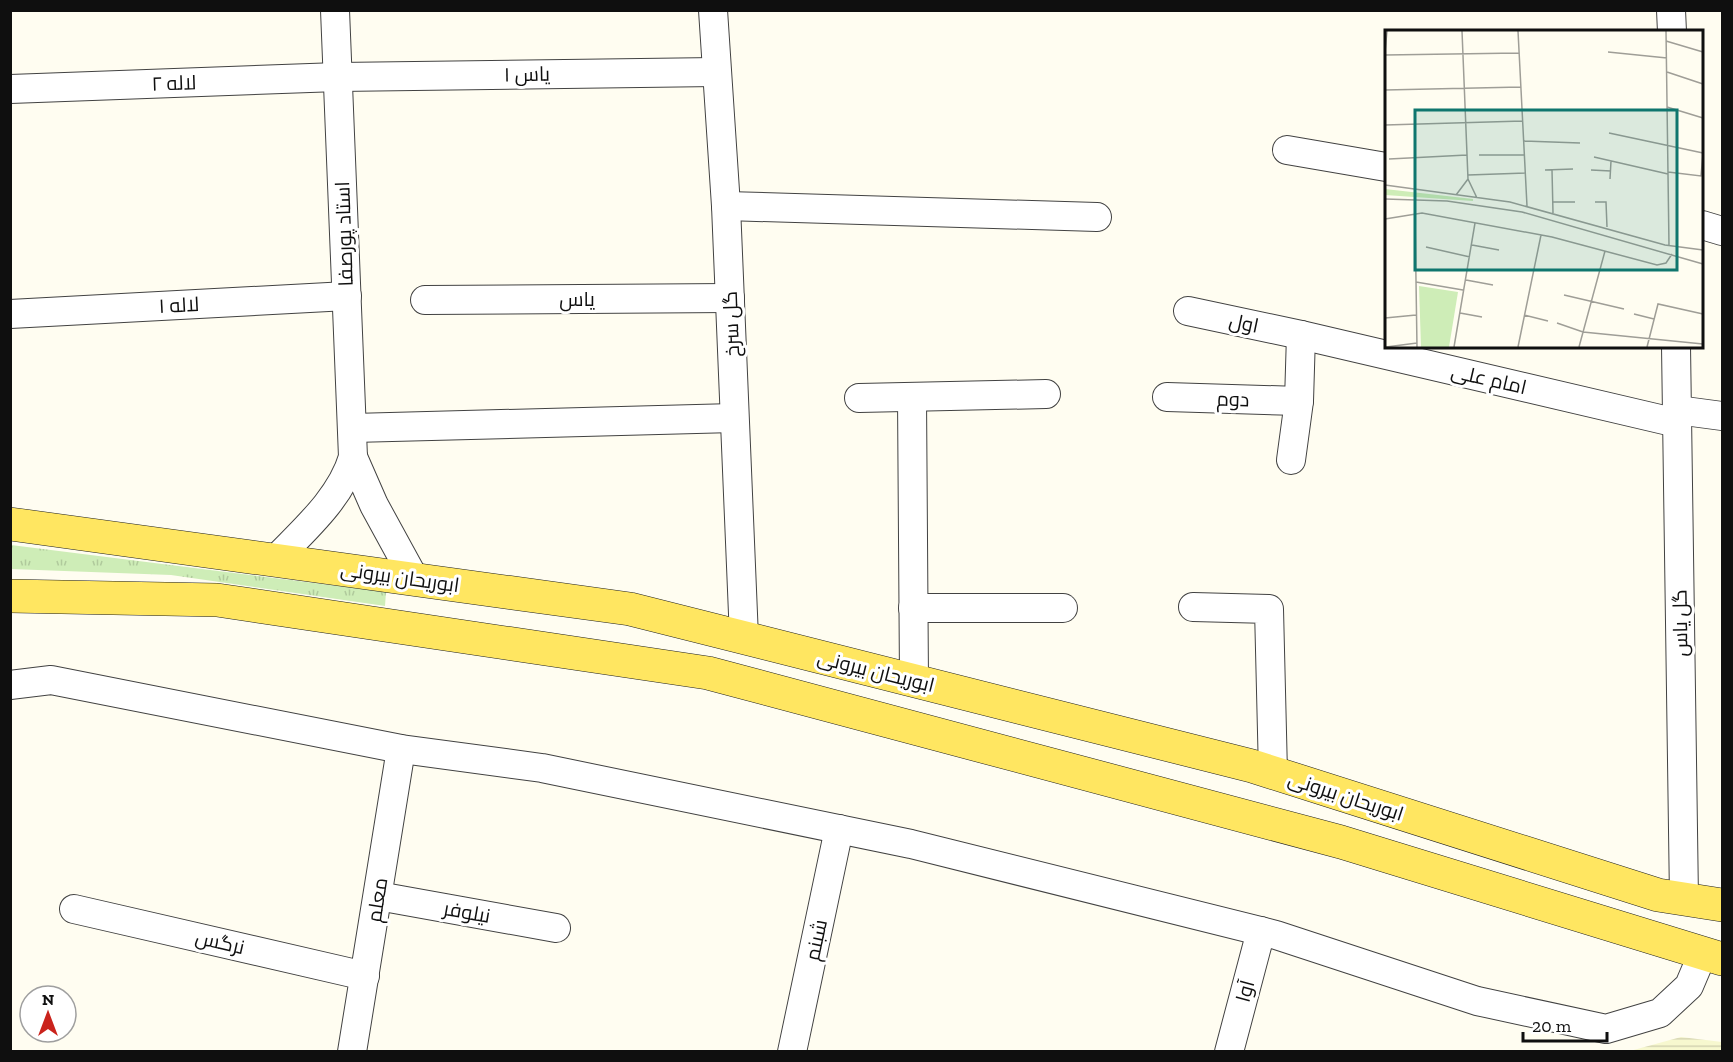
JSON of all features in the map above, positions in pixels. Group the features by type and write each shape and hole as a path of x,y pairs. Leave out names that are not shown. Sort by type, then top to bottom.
{"main road":[{"name":"ابوریحان بیرونی","path":"10,524 630,609 1273,773 1658,895 1722,905"},
{"path":"10,596 217,600 708,673 1341,842 1713,956"}],"street":[{"name":"استاد پورصفا","path":"335,10 353,458"},
{"name":"گل سرخ","path":"713,10 726,206 744,638"},
{"path":"1671,10 1672,30"},
{"name":"یاس ۱","path":"338,77 716,72"},
{"name":"لاله ۲","path":"10,89 338,77"},
{"path":"1287,150 1385,168"},
{"path":"726,206 1097,217"},
{"path":"1703,226 1722,231"},
{"name":"لاله ۱","path":"10,314 347,296"},
{"name":"یاس","path":"425,300 730,298"},
{"name":"اول","path":"1188,311 1300,335"},
{"path":"1291,460 1299,401 1300,335"},
{"name":"امام علی","path":"1300,335 1677,417 1722,416"},
{"name":"گل یاس","path":"1676,348 1684,899"},
{"path":"860,398 1047,394"},
{"path":"912,397 914,680"},
{"name":"دوم","path":"1167,397 1299,401"},
{"path":"353,428 734,418"},
{"path":"275,560 311,523 347,478 353,458"},
{"path":"353,458 374,505 415,580"},
{"path":"1193,607 1269,609 1273,773"},
{"path":"913,608 1063,608"},
{"path":"10,685 51,680 401,749 542,768 911,844 1261,931 1477,1000 1606,1029 1660,1013 1689,986 1713,956"},
{"name":"معلم","path":"352,1052 401,749"},
{"name":"شبنم","path":"792,1052 839,829"},
{"name":"نیلوفر","path":"378,897 556,928"},
{"name":"نرگس","path":"74,909 365,976"},
{"name":"آوا","path":"1228,1052 1261,931"}],"green space":[{"path":"11,545 386,592 385,606 171,575 11,569"},
{"path":"1681,1037 1722,1042 1722,1051 1630,1051"}]}
